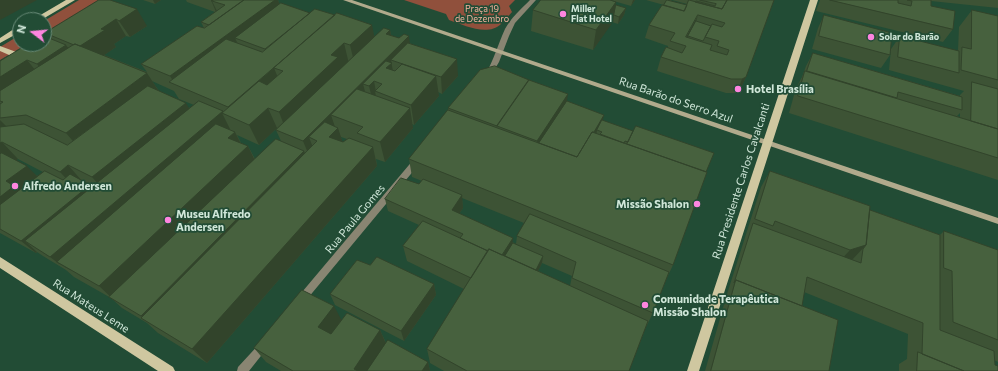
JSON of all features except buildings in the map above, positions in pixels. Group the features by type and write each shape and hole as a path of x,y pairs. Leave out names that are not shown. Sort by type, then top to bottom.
{"main road":[{"path":"50,12 71,0"},
{"name":"Rua Barão do Serro Azul","path":"346,0 998,221"},
{"name":"Rua Presidente Carlos Cavalcanti","path":"693,371 814,0"},
{"path":"0,41 12,34"},
{"path":"0,48 19,53 5,61"},
{"name":"Rua Mateus Leme","path":"0,262 169,371"}],"street":[{"path":"481,85 496,64 506,34 512,23 533,0"},
{"name":"Rua Paula Gomes","path":"293,310 425,152"},
{"path":"242,371 273,334"}],"green space":[{"path":"79,0 100,0 52,29 52,16"},
{"name":"Praça 19 de Dezembro","path":"404,0 515,0 509,6 512,12 502,23 495,28 482,30 449,20 446,14"},
{"path":"12,40 12,52 14,52 0,60 0,47"}],"place":[{"name":"Miller Flat Hotel","path":"563,14"},
{"name":"Solar do Barão","path":"871,37"},
{"name":"Hotel Brasília","path":"738,89"},
{"name":"Alfredo Andersen","path":"15,186"},
{"name":"Missão Shalon","path":"697,204"},
{"name":"Museu Alfredo Andersen","path":"168,220"},
{"name":"Comunidade Terapêutica Missão Shalon","path":"645,305"}]}
